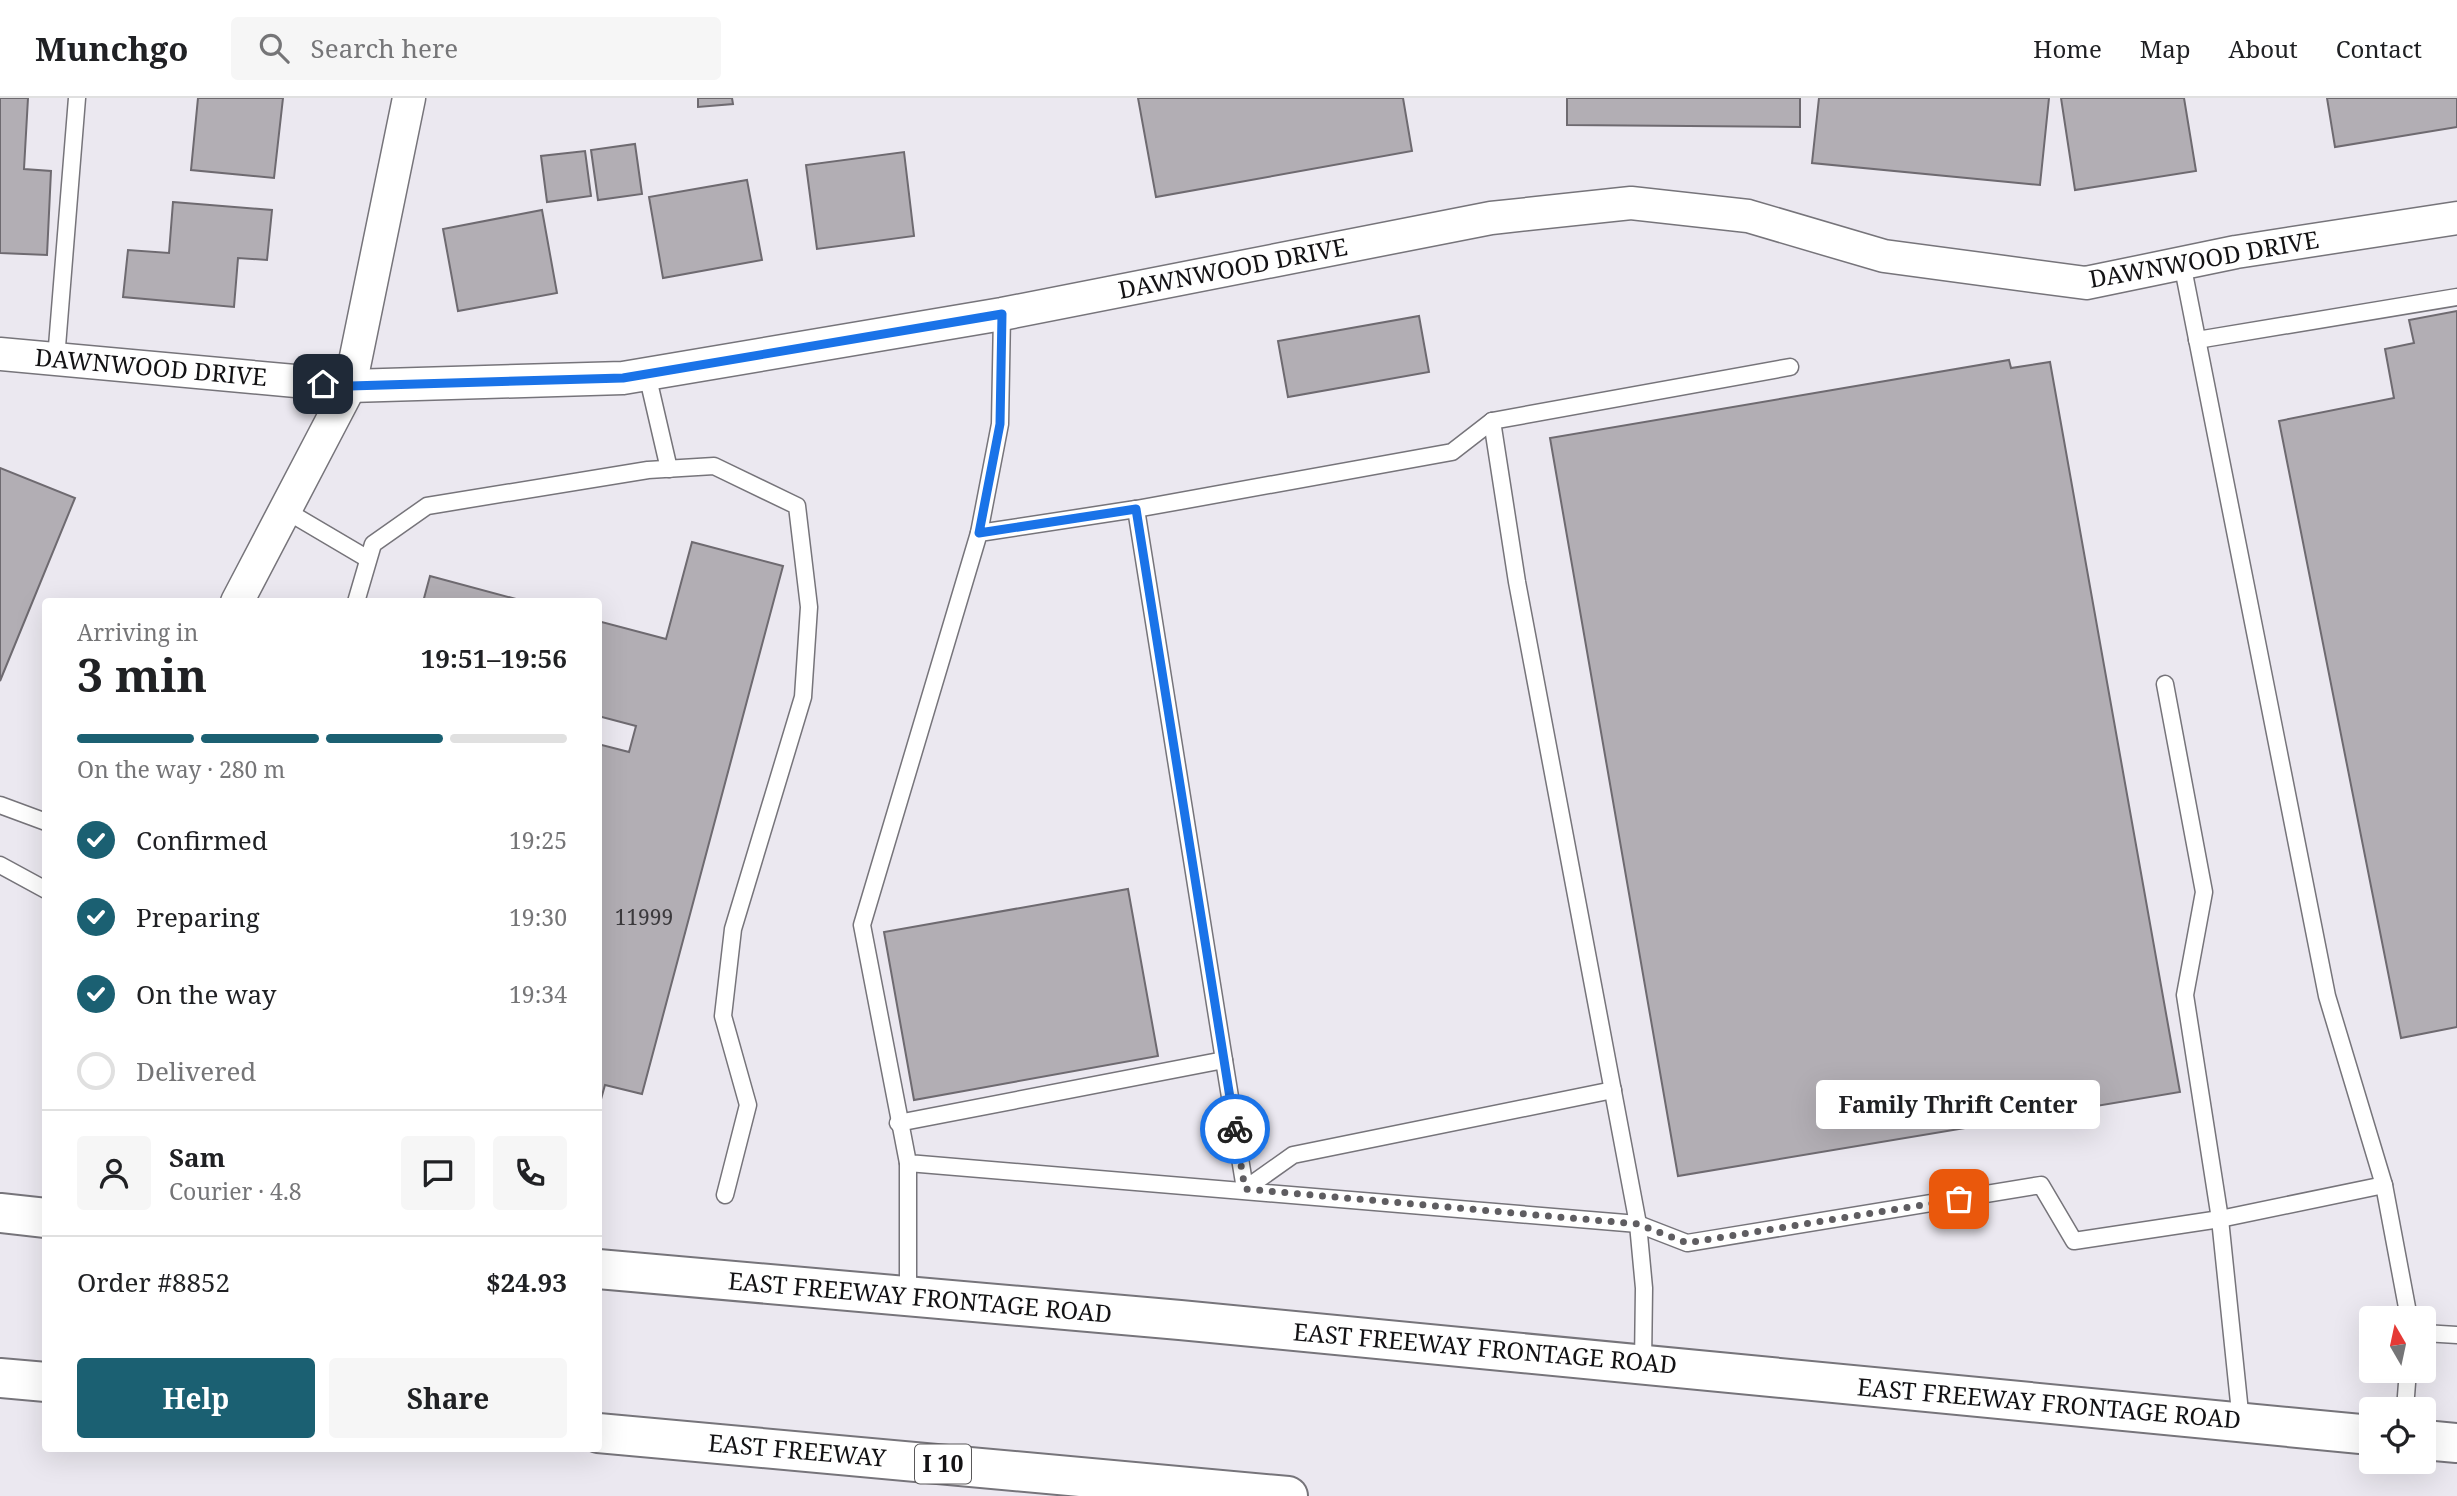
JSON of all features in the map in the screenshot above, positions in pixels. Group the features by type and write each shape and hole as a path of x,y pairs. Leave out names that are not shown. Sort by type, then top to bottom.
{"main road":[{"path":"0,1213 42,1217"},
{"name":"EAST FREEWAY FRONTAGE ROAD","path":"602,1269 1643,1364 2359,1434"},
{"path":"0,1378 42,1382"},
{"name":"EAST FREEWAY","path":"602,1433 1288,1496"},
{"path":"2436,1441 2457,1443"}],"street":[{"path":"239,598 350,386 409,98"},
{"name":"DAWNWOOD DRIVE","path":"0,354 350,386 623,378 1002,314 1491,218 1631,203 1748,216 1884,256 2086,283 2236,252 2457,218"}],"lane":[{"path":"56,359 78,98"},
{"path":"2182,263 2327,996 2384,1185 2407,1306"},
{"path":"2197,340 2457,297"},
{"path":"908,1298 908,1163 898,1123 862,925 979,533 1000,424 1002,314"},
{"path":"979,533 1136,509 1451,452 1492,421 1790,367"},
{"path":"647,374 669,468"},
{"path":"1492,421 1517,582 1638,1224 1644,1288 1643,1364"},
{"path":"357,598 373,544 427,506 669,468 714,466 797,506 809,607 803,697 733,929 723,1016 748,1105 724,1195"},
{"path":"1136,509 1245,1189"},
{"path":"285,510 368,559"},
{"path":"2165,684 2204,892 2185,995 2220,1219 2241,1422"},
{"path":"0,805 42,821"},
{"path":"0,866 42,888"},
{"path":"898,1123 1224,1060"},
{"path":"1245,1189 1293,1155 1612,1090"},
{"path":"908,1163 1245,1189 1638,1224 1687,1243 2040,1185 2074,1241 2220,1219 2384,1185"},
{"path":"2436,1334 2457,1335"}],"building":[{"path":"0,98 28,98 24,169 51,171 47,255 0,253"},
{"path":"198,98 283,98 274,178 191,170"},
{"path":"698,98 732,98 733,104 698,107"},
{"path":"1138,98 1403,98 1412,151 1156,197"},
{"path":"1567,98 1800,98 1800,127 1567,125"},
{"path":"1819,98 2049,98 2040,185 1812,163"},
{"path":"2061,98 2184,98 2196,171 2075,190"},
{"path":"2327,98 2457,98 2457,127 2335,147"},
{"path":"635,144 642,194 598,200 591,150"},
{"path":"585,151 591,196 547,202 541,156"},
{"path":"904,152 914,236 817,249 806,165"},
{"path":"747,180 762,260 663,278 649,197"},
{"path":"173,202 272,210 267,260 238,258 234,307 123,297 128,250 169,253"},
{"path":"542,210 557,293 458,311 443,229"},
{"path":"2457,311 2457,1027 2401,1038 2279,421 2394,398 2385,349 2414,343 2409,320"},
{"path":"1419,316 1429,372 1288,397 1278,341"},
{"path":"2009,360 2011,368 2050,362 2180,1092 1678,1176 1550,438"},
{"path":"0,468 75,498 0,681"},
{"path":"692,542 783,566 642,1094 605,1085 602,1096 602,745 629,752 636,726 602,717 602,622 666,639"},
{"path":"430,576 512,598 424,598"},
{"path":"1128,889 1158,1056 914,1100 884,932"}],"way so far":[{"path":"1235,1129 1245,1189 1638,1224 1687,1243 1959,1199"}],"place":[{"name":"Family Thrift Center","path":"1959,1199"}],"route":[{"path":"323,384 350,386 623,378 1002,314 1000,424 979,533 1136,509 1235,1129"}]}
